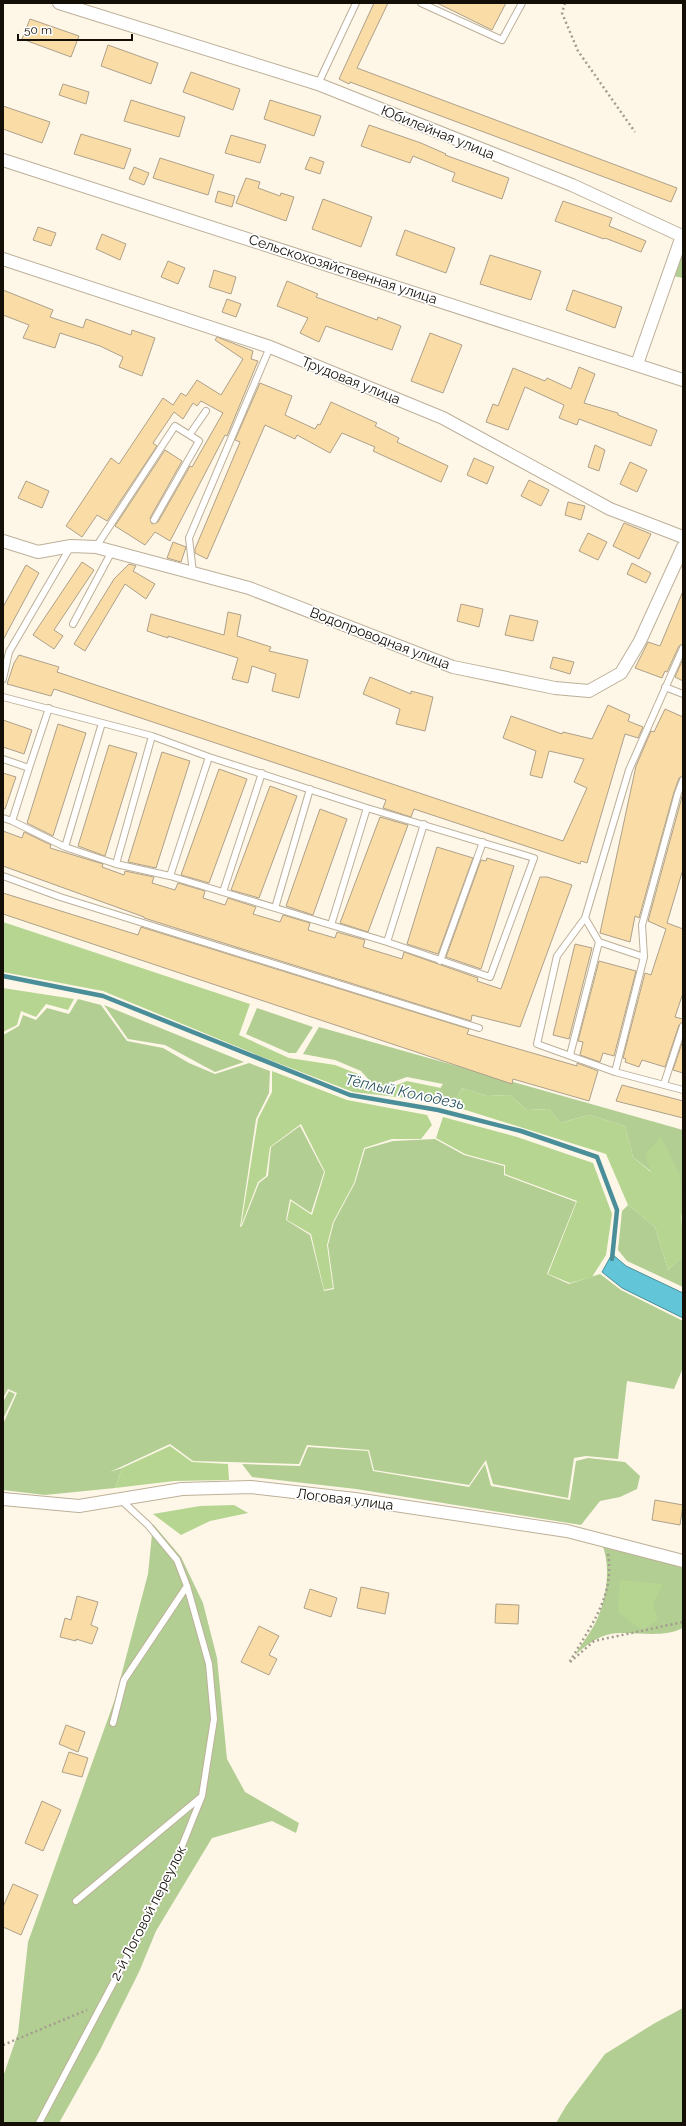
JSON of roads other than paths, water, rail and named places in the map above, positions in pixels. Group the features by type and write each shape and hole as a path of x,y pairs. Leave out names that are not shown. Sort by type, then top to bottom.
{"street":[{"name":"Юбилейная улица","path":"59,3 318,84 572,185 682,236 637,364"},
{"name":"Сельскохозяйственная улица","path":"3,160 683,380"},
{"name":"Трудовая улица","path":"3,259 270,347 443,418 610,509 683,537"},
{"name":"Водопроводная улица","path":"3,541 38,552 71,546 96,547 111,553 249,588 453,667 555,688 589,691 621,673 640,641 683,547"},
{"name":"Логовая улица","path":"3,1499 79,1506 182,1489 250,1487 355,1499 567,1531 683,1561"}],"lane":[{"path":"318,84 356,3"},
{"path":"422,3 502,40 522,3"},
{"path":"192,573 189,538 270,347"},
{"path":"190,434 206,410"},
{"path":"96,547 175,426 199,441 154,520"},
{"path":"3,679 9,652 71,546"},
{"path":"73,624 111,553"},
{"path":"683,648 629,770 585,918 557,956 537,1044 615,1072 683,1090"},
{"path":"665,687 683,694"},
{"path":"3,697 152,736 209,757 262,772 367,808 534,858 490,977 387,942 223,892 170,876 116,864 65,847 3,818"},
{"path":"12,821 49,708"},
{"path":"65,847 102,722"},
{"path":"116,864 152,736"},
{"path":"170,876 209,757"},
{"path":"3,759 29,768"},
{"path":"223,892 262,772"},
{"path":"615,1072 644,958 642,925 678,793 683,780"},
{"path":"275,908 310,789"},
{"path":"331,925 367,808"},
{"path":"387,942 424,824"},
{"path":"440,961 483,842"},
{"path":"3,876 60,897 479,1028"},
{"path":"585,918 600,942 644,958"},
{"path":"570,1055 600,942"},
{"path":"664,1084 683,1026"},
{"name":"2-й Логовой переулок","path":"39,2123 170,1876 202,1796 213,1712 209,1664 187,1586 177,1560 148,1525 121,1500"},
{"path":"113,1723 124,1680 187,1586"},
{"path":"76,1901 202,1796"}],"water":[{"path":"612,1254 626,1266 683,1293 683,1318 622,1288 602,1272"}],"waterway":[{"name":"Тёплый Колодезь","path":"3,976 103,996 350,1095 438,1110 521,1131 597,1157 617,1210 612,1259"}]}
